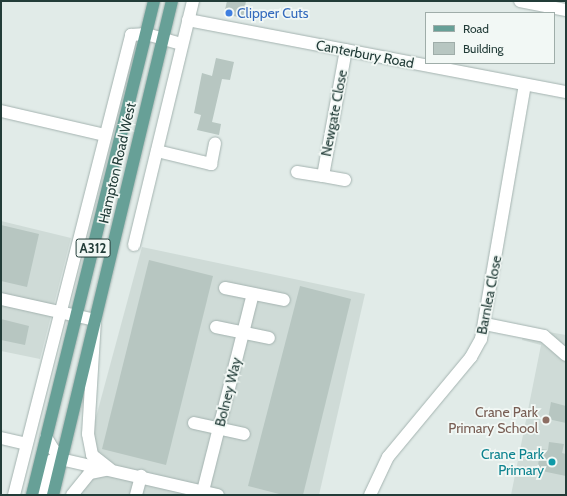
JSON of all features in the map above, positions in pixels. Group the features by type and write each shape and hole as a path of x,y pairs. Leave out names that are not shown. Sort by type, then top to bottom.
{"main road":[{"name":"Hampton Road West","path":"32,495 154,1"},
{"name":"Hampton Road West","path":"53,495 63,459 172,1"}],"street":[{"path":"134,245 193,1"},
{"path":"520,1 566,10"},
{"name":"Canterbury Road","path":"188,20 566,92"},
{"path":"146,34 182,44"},
{"name":"Hampton Road West","path":"14,495 131,35 146,34"},
{"name":"Newgate Close","path":"323,176 346,50"},
{"name":"Barnlea Close","path":"370,495 388,457 471,357 481,339 485,324 526,85"},
{"path":"1,111 105,135"},
{"path":"157,151 211,164 215,143"},
{"name":"Newgate Close","path":"297,172 345,180"},
{"path":"225,288 284,300"},
{"name":"Bolney Way","path":"203,491 252,294"},
{"path":"1,299 95,320 88,434 92,455 110,469"},
{"path":"485,324 544,336 566,355"},
{"path":"216,327 269,338"},
{"path":"194,423 244,434"},
{"path":"46,437 52,449 63,459"},
{"path":"1,438 26,444"},
{"path":"42,495 51,461 63,459 218,495"},
{"path":"72,495 90,473 110,469"},
{"path":"136,495 141,476"}],"shaded area":[{"path":"1,221 71,238 40,359 1,351"},
{"path":"142,247 365,294 319,495 75,495"},
{"name":"Crane Park Primary School","path":"525,328 566,335 566,495 511,495 541,345 522,340"}],"building":[{"path":"227,1 246,1 243,18 224,14"},
{"path":"216,58 234,62 230,80 222,79 212,122 221,124 219,135 197,130 201,115 194,113 202,73 212,76"},
{"path":"1,225 39,234 27,287 1,281"},
{"path":"149,260 213,276 166,465 102,449"},
{"path":"300,286 351,299 303,495 283,495 248,486"},
{"path":"1,319 29,326 25,345 1,340"},
{"name":"Crane Park Primary","path":"551,402 566,406 566,423 548,419"},
{"name":"Crane Park Primary","path":"549,442 564,444 562,453 566,454 566,476 537,470 541,449 548,450"}],"place":[{"name":"Clipper Cuts","path":"229,13"},
{"name":"Crane Park Primary School","path":"546,420"},
{"name":"Crane Park Primary","path":"552,462"}]}
